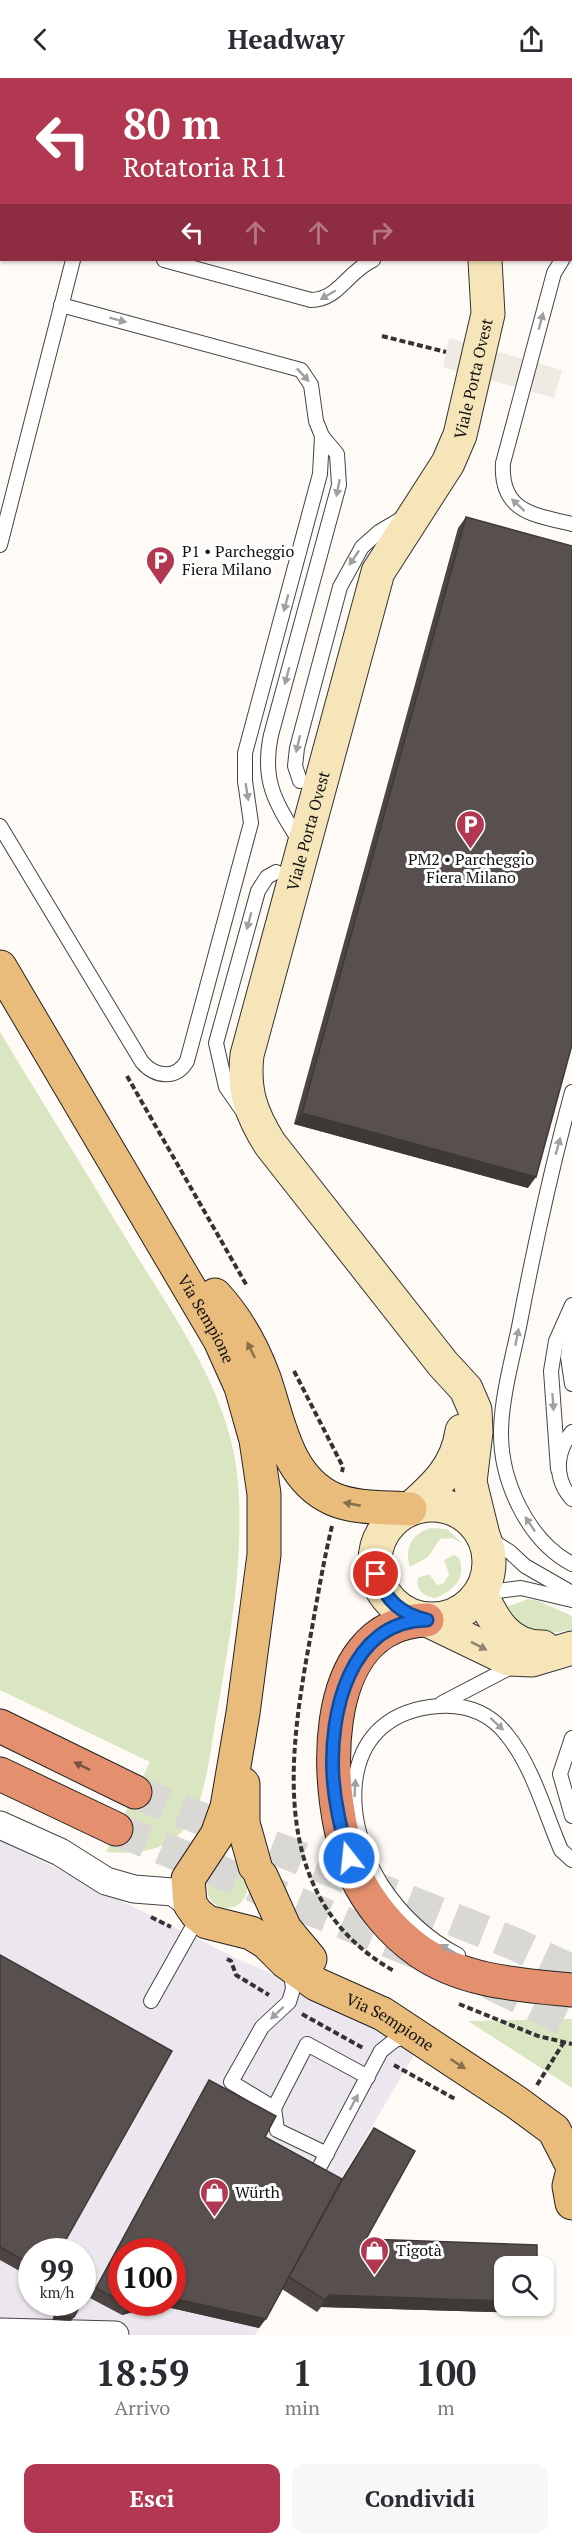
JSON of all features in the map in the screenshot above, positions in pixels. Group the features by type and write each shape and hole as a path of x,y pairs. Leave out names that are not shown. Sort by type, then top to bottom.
{"highway":[{"path":"427,1620 410,1620 381,1634 354,1665 342,1692 335,1728 333,1776 341,1829 355,1873 363,1890 387,1922 419,1951 441,1964 482,1978 567,1989"},
{"path":"0,1726 135,1792"},
{"path":"0,1774 116,1830"}],"main road":[{"name":"Via Sempione","path":"0,966 158,1232 230,1361 250,1415 257,1448 264,1494 264,1555 243,1713 223,1823 188,1879 198,1921 251,1933 266,1942 286,1962 316,1984 365,2004 413,2034 554,2130 572,2165"},
{"path":"158,1232 226,1307 242,1332 263,1377 287,1448 309,1482 338,1501 360,1506 411,1509"},
{"name":"Via Sempione","path":"243,1713 243,1823 258,1871 285,1929 309,1959 345,1978 395,1998 535,2087 572,2116"},
{"path":"198,1921 233,1926 254,1913 261,1902 258,1871 241,1855 224,1851 199,1862"},
{"path":"572,2174 569,2186 572,2203"}],"street":[{"name":"Viale Porta Ovest","path":"483,1535 470,1482 476,1432 475,1410 466,1389 442,1364 270,1144 249,1104 244,1076 247,1055 378,572 448,463 460,435 488,314 485,261"},
{"name":"Viale Porta Ovest","path":"411,1509 440,1484 459,1449 462,1414 442,1364"},
{"path":"427,1620 459,1614 486,1585 490,1564 483,1535 470,1518 450,1507 425,1505 411,1509 399,1515 384,1531 378,1542 374,1565 380,1584 389,1599 406,1614 427,1620 508,1659 532,1660 572,1648"},
{"path":"481,1593 495,1621 516,1641 534,1648 572,1648"},
{"name":"Via Sempione","path":"0,1825 60,1852 106,1881 122,1887 166,1891 183,1897 198,1921"},
{"name":"Via Sempione","path":"60,1852 144,1875 199,1862"},
{"path":"0,2332 115,2335"}],"lane":[{"path":"0,545 73,261"},
{"path":"168,261 310,300 321,300 339,288 353,271 371,261"},
{"path":"561,261 554,273 503,463 502,480 518,507 531,514 572,524"},
{"path":"0,826 142,1062 154,1073 178,1071 188,1061 251,823 245,781 245,753 317,485 323,445 322,436 316,421 311,385 301,370 61,305"},
{"path":"303,847 276,804 270,790 266,763 271,735 339,485 337,454 322,436"},
{"path":"300,781 295,765 297,748 340,586 362,547 379,531 416,510"},
{"path":"270,1144 232,1099 226,1087 216,1043 258,891 267,878 276,872"},
{"path":"572,1092 543,1200 501,1430 507,1476 525,1518 551,1549 572,1564"},
{"path":"572,1305 556,1341 551,1371 558,1469 561,1485 572,1499"},
{"path":"572,1320 568,1357 572,1384"},
{"path":"558,1469 564,1441 572,1432"},
{"path":"483,1535 510,1552 525,1566 572,1593"},
{"path":"481,1593 521,1588 572,1600"},
{"path":"428,1706 461,1695 502,1671 532,1660"},
{"path":"567,1989 469,1960 447,1949 410,1920 381,1883 362,1843 355,1801 356,1775 360,1760 375,1732 385,1722 412,1709 428,1706 446,1705 473,1709 486,1715 507,1734 532,1780 561,1850 572,1860"},
{"path":"572,1738 560,1774 572,1816"},
{"path":"151,2001 198,1921"},
{"path":"274,2108 231,2082 262,2027 285,2005 293,1989 294,1979 286,1962"},
{"path":"319,2168 379,2057 395,2040 413,2034"},
{"path":"327,2154 277,2130 274,2108 307,2044 368,2077"}],"path":[{"path":"382,336 446,352"},
{"path":"122,1887 133,1908 198,1921 231,1961 236,1975 285,2005 460,2102"}],"shaded area":[{"path":"449,338 562,370 554,398 443,367"},
{"path":"0,1840 240,1960 362,2013 418,2048 336,2188 255,2335 0,2335"}],"green space":[{"path":"0,1032 197,1355 224,1417 233,1449 238,1482 239,1515 237,1581 203,1791 196,1810 174,1839 156,1848 134,1852 106,1852 150,1762 0,1690"},
{"path":"447,1529 462,1543 452,1538 440,1539 428,1557 410,1567 408,1554 411,1542 424,1530"},
{"path":"454,1555 459,1558 461,1565 460,1578 457,1583 436,1598 425,1595 419,1589 418,1578 429,1574 437,1585 444,1583 449,1574 444,1560"},
{"path":"528,1599 539,1601 572,1616 572,1630 551,1633 518,1629 507,1607"},
{"path":"227,1868 235,1869 241,1874 246,1880 246,1896 241,1902 235,1907 227,1908 219,1907 213,1902 208,1896 207,1888 208,1880 213,1874 219,1869"},
{"path":"572,2019 572,2088 468,2021"}],"building":[{"name":"PM2 • Parcheggio Fiera Milano","path":"466,517 572,546 572,1045 536,1177 302,1113"},
{"path":"0,1955 172,2051 67,2238 18,2238 18,2257 0,2247"},
{"path":"209,2080 276,2116 265,2137 342,2179 266,2319 186,2301 186,2238 123,2238"},
{"path":"374,2128 415,2151 366,2239 537,2245 537,2256 494,2256 494,2301 329,2295 325,2300 289,2277"},
{"path":"108,2266 108,2294 96,2288"}],"tunnel":[{"path":"135,1792 515,1944 572,1971"},
{"path":"116,1829 420,1954"},
{"path":"490,1983 572,2023"}],"place":[{"name":"P1 • Parcheggio Fiera Milano","path":"161,586"},
{"name":"PM2 • Parcheggio Fiera Milano","path":"471,850"},
{"name":"Würth","path":"214,2218"},
{"name":"Tigotà","path":"375,2276"}],"route":[{"path":"349,1858 341,1829 333,1776 335,1728 342,1692 354,1665 381,1634 400,1623 410,1620 427,1620 406,1614 398,1608 384,1593 376,1574"}]}
